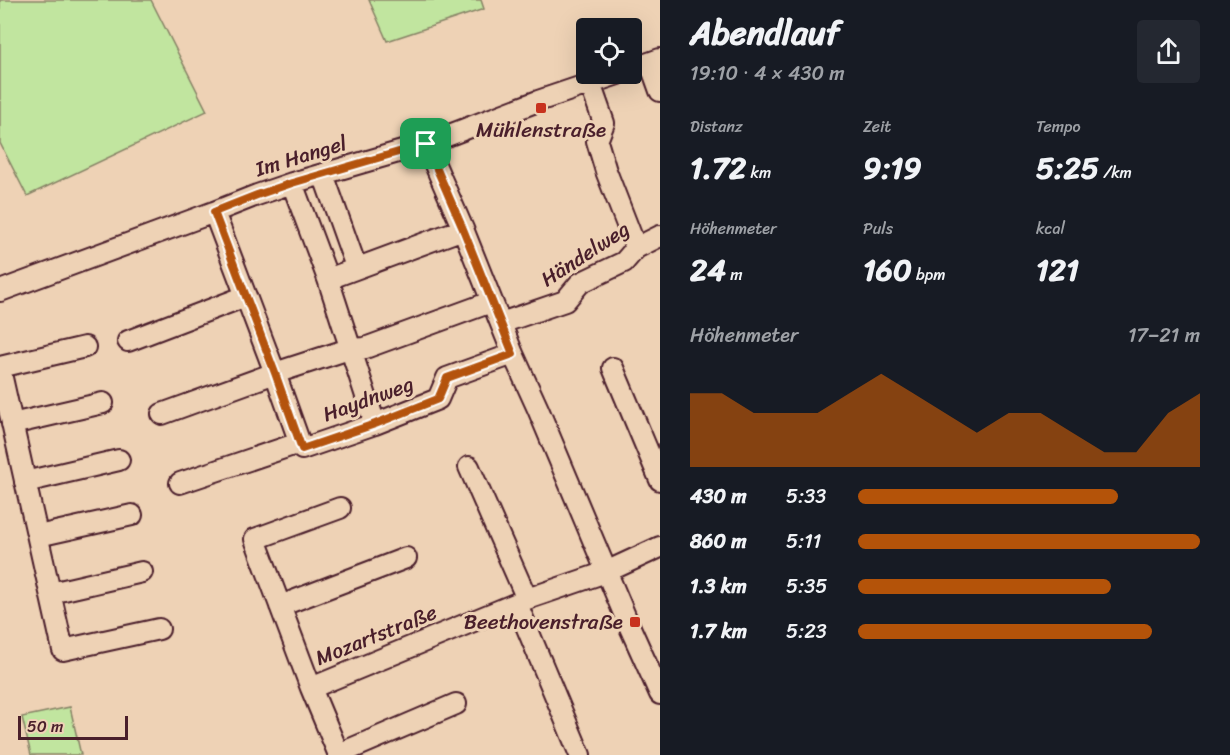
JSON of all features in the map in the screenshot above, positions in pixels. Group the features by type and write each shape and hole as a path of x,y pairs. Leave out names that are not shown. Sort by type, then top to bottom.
{"street":[{"path":"647,64 660,91"},
{"name":"Im Hangel","path":"0,291 257,195 426,144 538,100 587,84"},
{"path":"590,84 604,123 597,141 606,171 636,248"},
{"path":"426,144 513,354 660,694"},
{"path":"323,174 354,261"},
{"path":"292,183 328,279 375,424"},
{"path":"180,483 299,443 214,212"},
{"path":"328,279 463,229"},
{"name":"Händelweg","path":"501,323 565,301 580,283 624,262 636,248 660,236"},
{"path":"128,341 246,296"},
{"path":"162,414 275,373 349,349 365,348 491,302"},
{"path":"85,347 0,368 63,650 159,629"},
{"name":"Haydnweg","path":"299,443 302,449 438,399 447,378 513,354"},
{"path":"613,368 660,480"},
{"path":"12,424 103,404"},
{"path":"25,482 119,460"},
{"path":"469,467 580,755"},
{"path":"310,688 255,539 339,508"},
{"path":"38,536 132,515"},
{"path":"606,572 660,547"},
{"path":"280,606 406,558"},
{"path":"51,593 142,572"},
{"name":"Mozartstraße","path":"339,754 310,688 522,601 606,572"},
{"path":"339,754 456,704"}],"green space":[{"path":"0,0 151,0 207,111 27,196 0,143"},
{"path":"369,0 481,0 484,9 387,41"},
{"path":"70,707 81,755 31,755 22,717"}],"place":[{"name":"Mühlenstraße","path":"541,108"},
{"name":"Beethovenstraße","path":"635,622"}],"route":[{"path":"426,144 513,354 447,378 438,399 302,449 214,212 292,183 426,144"}]}
